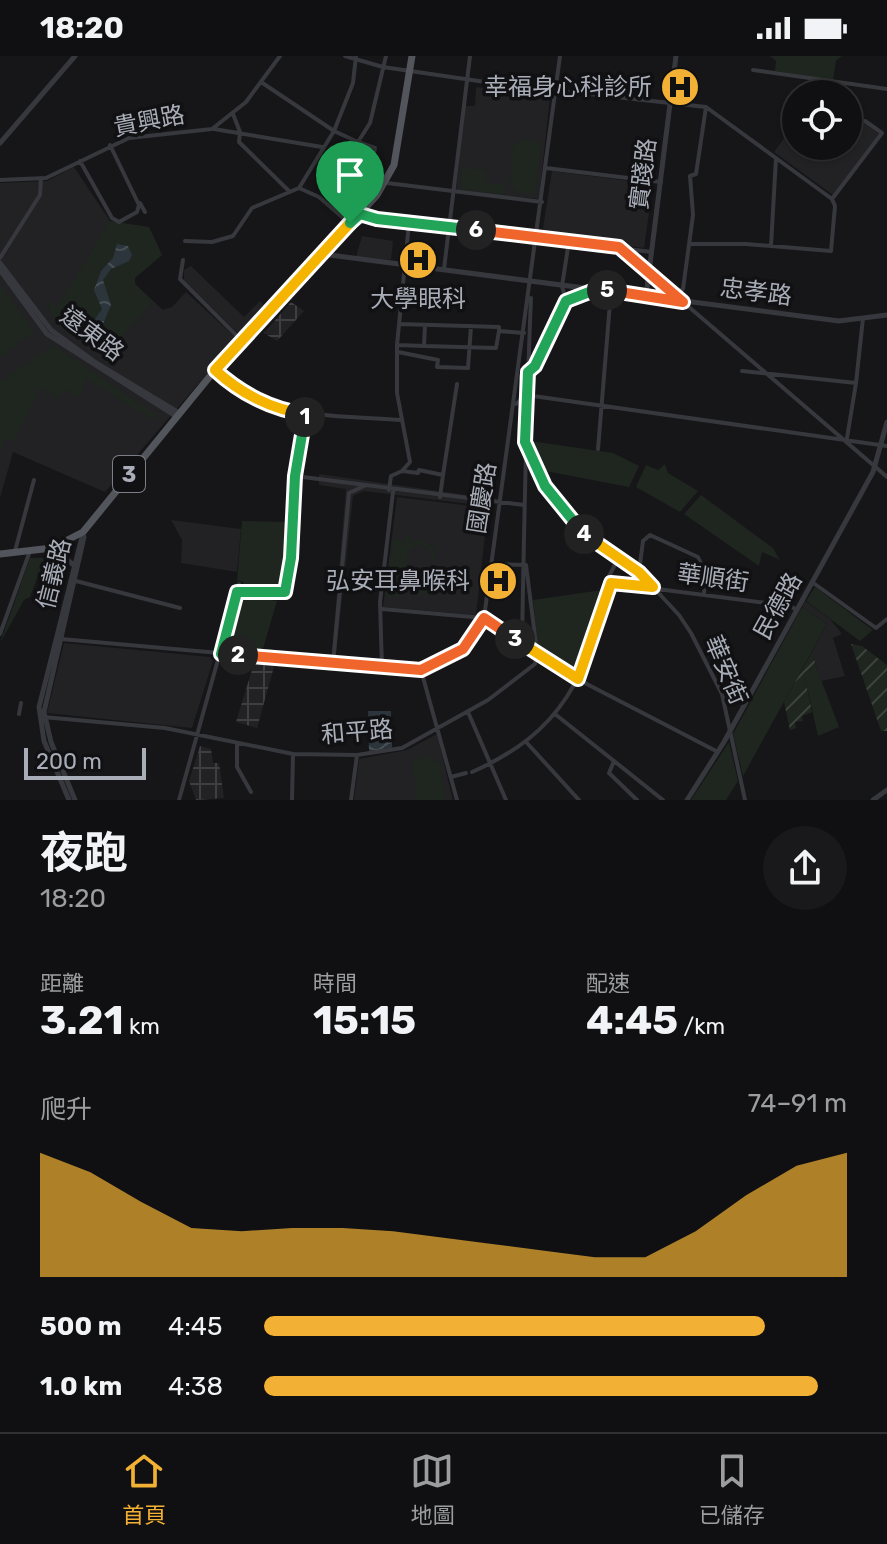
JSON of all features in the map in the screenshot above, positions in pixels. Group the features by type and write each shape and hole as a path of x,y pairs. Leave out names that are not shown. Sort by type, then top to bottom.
{"main road":[{"name":"3","path":"0,554 52,548 83,532 215,370 387,183 399,146 412,56"}],"street":[{"path":"0,143 75,56"},
{"name":"貴興路","path":"0,180 41,178 110,145 148,134 212,129 233,114 280,56"},
{"path":"345,56 383,67 466,80 706,107 832,199 835,206 831,251 689,244"},
{"path":"358,142 370,123 386,56"},
{"path":"444,269 470,56"},
{"path":"522,643 526,565 524,397 520,365 560,56"},
{"name":"實踐路","path":"646,296 676,56"},
{"path":"299,188 334,131 353,83 355,58"},
{"path":"753,70 887,89"},
{"path":"261,82 334,131 375,148 370,171"},
{"path":"675,294 683,289 693,215 690,176 696,174 706,107"},
{"path":"233,114 240,132 239,142 289,191"},
{"path":"832,199 882,133 865,121"},
{"path":"212,129 322,147"},
{"path":"80,161 112,218 119,222 137,212 139,205 110,145"},
{"path":"771,246 776,158"},
{"path":"120,161 145,212"},
{"path":"345,194 360,168 387,183 542,202"},
{"path":"546,168 661,182"},
{"path":"0,260 40,195 41,178"},
{"path":"185,241 212,242 233,236 252,208 299,188 319,197 350,223"},
{"path":"360,214 409,223 652,252"},
{"path":"382,668 380,602 391,476 402,471 410,462 397,393 397,345 409,223"},
{"path":"528,372 535,366 566,301 562,286 569,241"},
{"path":"619,247 887,477"},
{"name":"忠孝路","path":"322,254 683,302 851,320 887,315"},
{"name":"遠東路","path":"0,260 51,330 178,415"},
{"path":"183,260 180,279 242,341"},
{"name":"遠東路","path":"0,270 47,334 178,415"},
{"path":"515,405 524,397 528,372 532,282"},
{"path":"566,301 597,289"},
{"path":"598,449 611,291"},
{"path":"844,438 856,383 863,318"},
{"path":"397,345 496,348 499,331 499,327 399,324"},
{"path":"424,346 425,325"},
{"path":"397,352 438,360 437,367 468,368 471,326"},
{"path":"499,331 524,333"},
{"name":"國慶路","path":"59,639 421,670 463,649 484,618 520,365"},
{"path":"215,370 233,386 256,398 306,414 402,420"},
{"path":"742,371 856,383"},
{"path":"440,497 457,384"},
{"path":"524,397 884,445"},
{"path":"237,592 285,592 291,558 295,476 306,414"},
{"name":"民德路","path":"687,800 731,729 875,466 884,445 887,422"},
{"name":"華安街","path":"525,442 545,486 587,537 639,572 691,633 722,694 745,800"},
{"path":"524,468 536,468"},
{"path":"402,471 418,473 419,470 443,475"},
{"path":"295,476 440,497 524,505"},
{"path":"15,552 34,480"},
{"path":"333,664 350,483"},
{"path":"349,493 366,485"},
{"name":"信義路","path":"41,717 83,532"},
{"name":"信義路","path":"59,639 85,540 83,532"},
{"path":"639,572 645,536 670,544 702,562 704,594"},
{"path":"52,548 75,565 76,578 180,608"},
{"path":"0,634 30,551"},
{"path":"451,777 469,773 527,743 555,714 578,679 611,583 607,580 618,559"},
{"path":"491,564 526,565"},
{"path":"526,565 537,652"},
{"path":"812,582 876,628 887,619"},
{"name":"華順街","path":"611,583 704,594 797,610"},
{"path":"179,800 239,584"},
{"path":"382,609 484,618 578,679 718,752"},
{"name":"和平路","path":"41,717 134,723 293,754 357,755 402,748 468,712 527,673 536,661 537,652"},
{"path":"421,670 457,800"},
{"path":"19,714 21,703"},
{"path":"468,712 506,800"},
{"path":"555,714 663,800"},
{"path":"41,717 72,800"},
{"path":"237,743 237,767 251,792"},
{"path":"527,743 579,800"},
{"path":"292,800 293,754"},
{"path":"351,800 357,755"},
{"path":"614,761 609,773 637,800"},
{"path":"873,800 887,790"}],"shaded area":[{"path":"770,56 842,56 836,61 833,80 775,71 776,61"},
{"path":"476,87 550,97 539,199 456,191 465,106 475,106"},
{"path":"862,121 879,134 862,157"},
{"path":"523,138 537,143 541,140 535,196 531,192 518,193 510,184 513,146"},
{"path":"782,141 782,158 774,152"},
{"path":"785,160 859,160 833,195"},
{"path":"74,167 112,224 149,227 162,255 135,278 135,284 163,310 172,307 186,292 237,339 105,492 13,452 0,498 0,183 47,181"},
{"path":"462,168 485,170 485,187 486,183 505,185 504,195 461,189"},
{"path":"552,171 653,184 644,248 542,235"},
{"path":"110,221 149,227 162,255 135,278 135,284 153,302 106,354 62,327 48,301 57,307"},
{"path":"362,236 393,241 391,260 356,257"},
{"path":"191,266 244,317 260,301 265,306 265,311 242,337 184,280 184,270"},
{"path":"0,284 34,332 0,357"},
{"path":"291,302 304,311 277,341 264,333"},
{"path":"53,345 158,416 153,420 86,378 82,394 76,397 64,389 60,398 41,388 14,441 5,438 4,446 0,447 0,382"},
{"path":"530,441 613,453 639,466 629,487 540,470"},
{"path":"665,464 668,473 698,491 680,512 636,487 646,465 658,470"},
{"path":"319,474 495,499 494,507 364,491 353,496 335,663 331,663 346,489 319,485"},
{"path":"701,495 773,548 780,560 762,552 759,566 684,514"},
{"path":"397,497 488,508 476,615 383,607"},
{"path":"171,520 241,529 237,572 181,563 182,540"},
{"path":"242,521 290,522 284,591 279,596 246,594 243,582 237,581"},
{"path":"405,534 410,535 409,543 419,539 435,548 432,585 425,594 413,595 403,589 402,597 386,597 393,539 403,540 402,554","holes":["419,544 429,549 432,557 428,583 417,591 408,587 404,578 408,553"]},
{"path":"30,558 45,558 30,597 24,600 0,643"},
{"path":"815,587 873,630 860,641 806,601"},
{"path":"602,590 586,647 573,672 538,649 533,600"},
{"path":"242,596 277,601 262,652 228,648"},
{"path":"805,601 830,619 842,634 833,638 845,676 821,681 812,652 827,624 802,607"},
{"path":"802,607 827,624 743,776 733,734"},
{"path":"64,643 210,657 213,661 192,728 47,713"},
{"path":"851,644 862,646 887,665 887,731 881,731"},
{"path":"812,652 816,666 804,673 812,712 802,716 803,721 795,722 796,728 790,730 784,702"},
{"path":"255,660 275,663 257,728 236,722"},
{"path":"816,666 839,727 818,736 804,673"},
{"path":"437,734 453,800 354,800 359,759 407,750"},
{"path":"729,742 738,781 726,800 691,800"},
{"path":"200,746 211,749 213,763 219,763 224,798 196,800 189,781"},
{"path":"425,755 440,763 445,800 417,800 412,757 417,761"}],"water":[{"path":"117,244 128,246 132,255 129,261 111,269 103,280 111,305 101,329 104,338 93,336 88,341 82,338 102,309 94,290 101,271 113,258"},
{"path":"368,711 391,711 392,748 369,751"}],"place":[{"name":"幸福身心科診所","path":"680,87"},
{"name":"大學眼科","path":"418,260"},
{"name":"弘安耳鼻喉科","path":"498,581"}],"route":[{"path":"360,214 377,219 619,247 683,302 597,289 574,297 566,301 535,366 528,372 525,442 545,486 587,537 639,572 653,587 611,583 592,647 578,679 484,618 463,649 421,670 221,654 237,592 285,592 291,558 295,476 306,414 291,412 256,398 233,386 215,370 350,223 360,214"}]}
